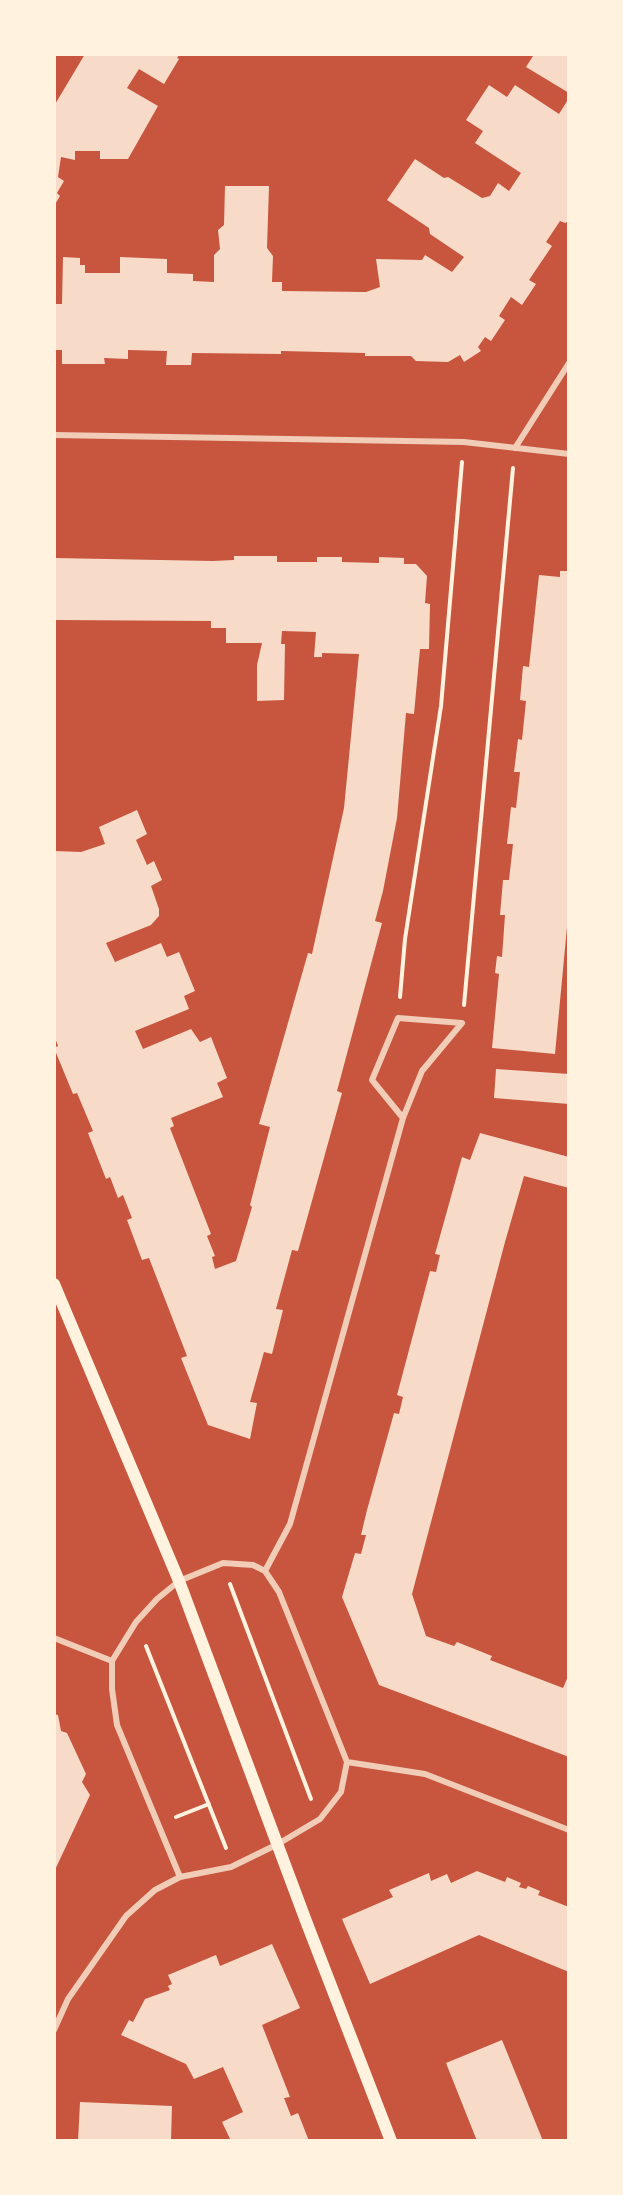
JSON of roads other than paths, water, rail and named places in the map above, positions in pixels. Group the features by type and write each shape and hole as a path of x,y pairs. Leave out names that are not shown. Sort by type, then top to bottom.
{"main road":[{"path":"54,1284 179,1581 391,2141"}],"street":[{"path":"514,448 569,363"},
{"path":"54,435 464,442 569,454"},
{"path":"265,1571 290,1524 404,1118 422,1071 462,1023 398,1018 372,1080 404,1118"},
{"path":"54,2030 68,1999 126,1916 155,1890 180,1877 231,1866 278,1844 320,1819 341,1792 347,1762 279,1592 265,1571 254,1564 223,1563 179,1581 157,1599 136,1622 112,1660 112,1689 117,1725 180,1877"},
{"path":"54,1638 112,1660"},
{"path":"347,1762 424,1774 569,1830"}]}
